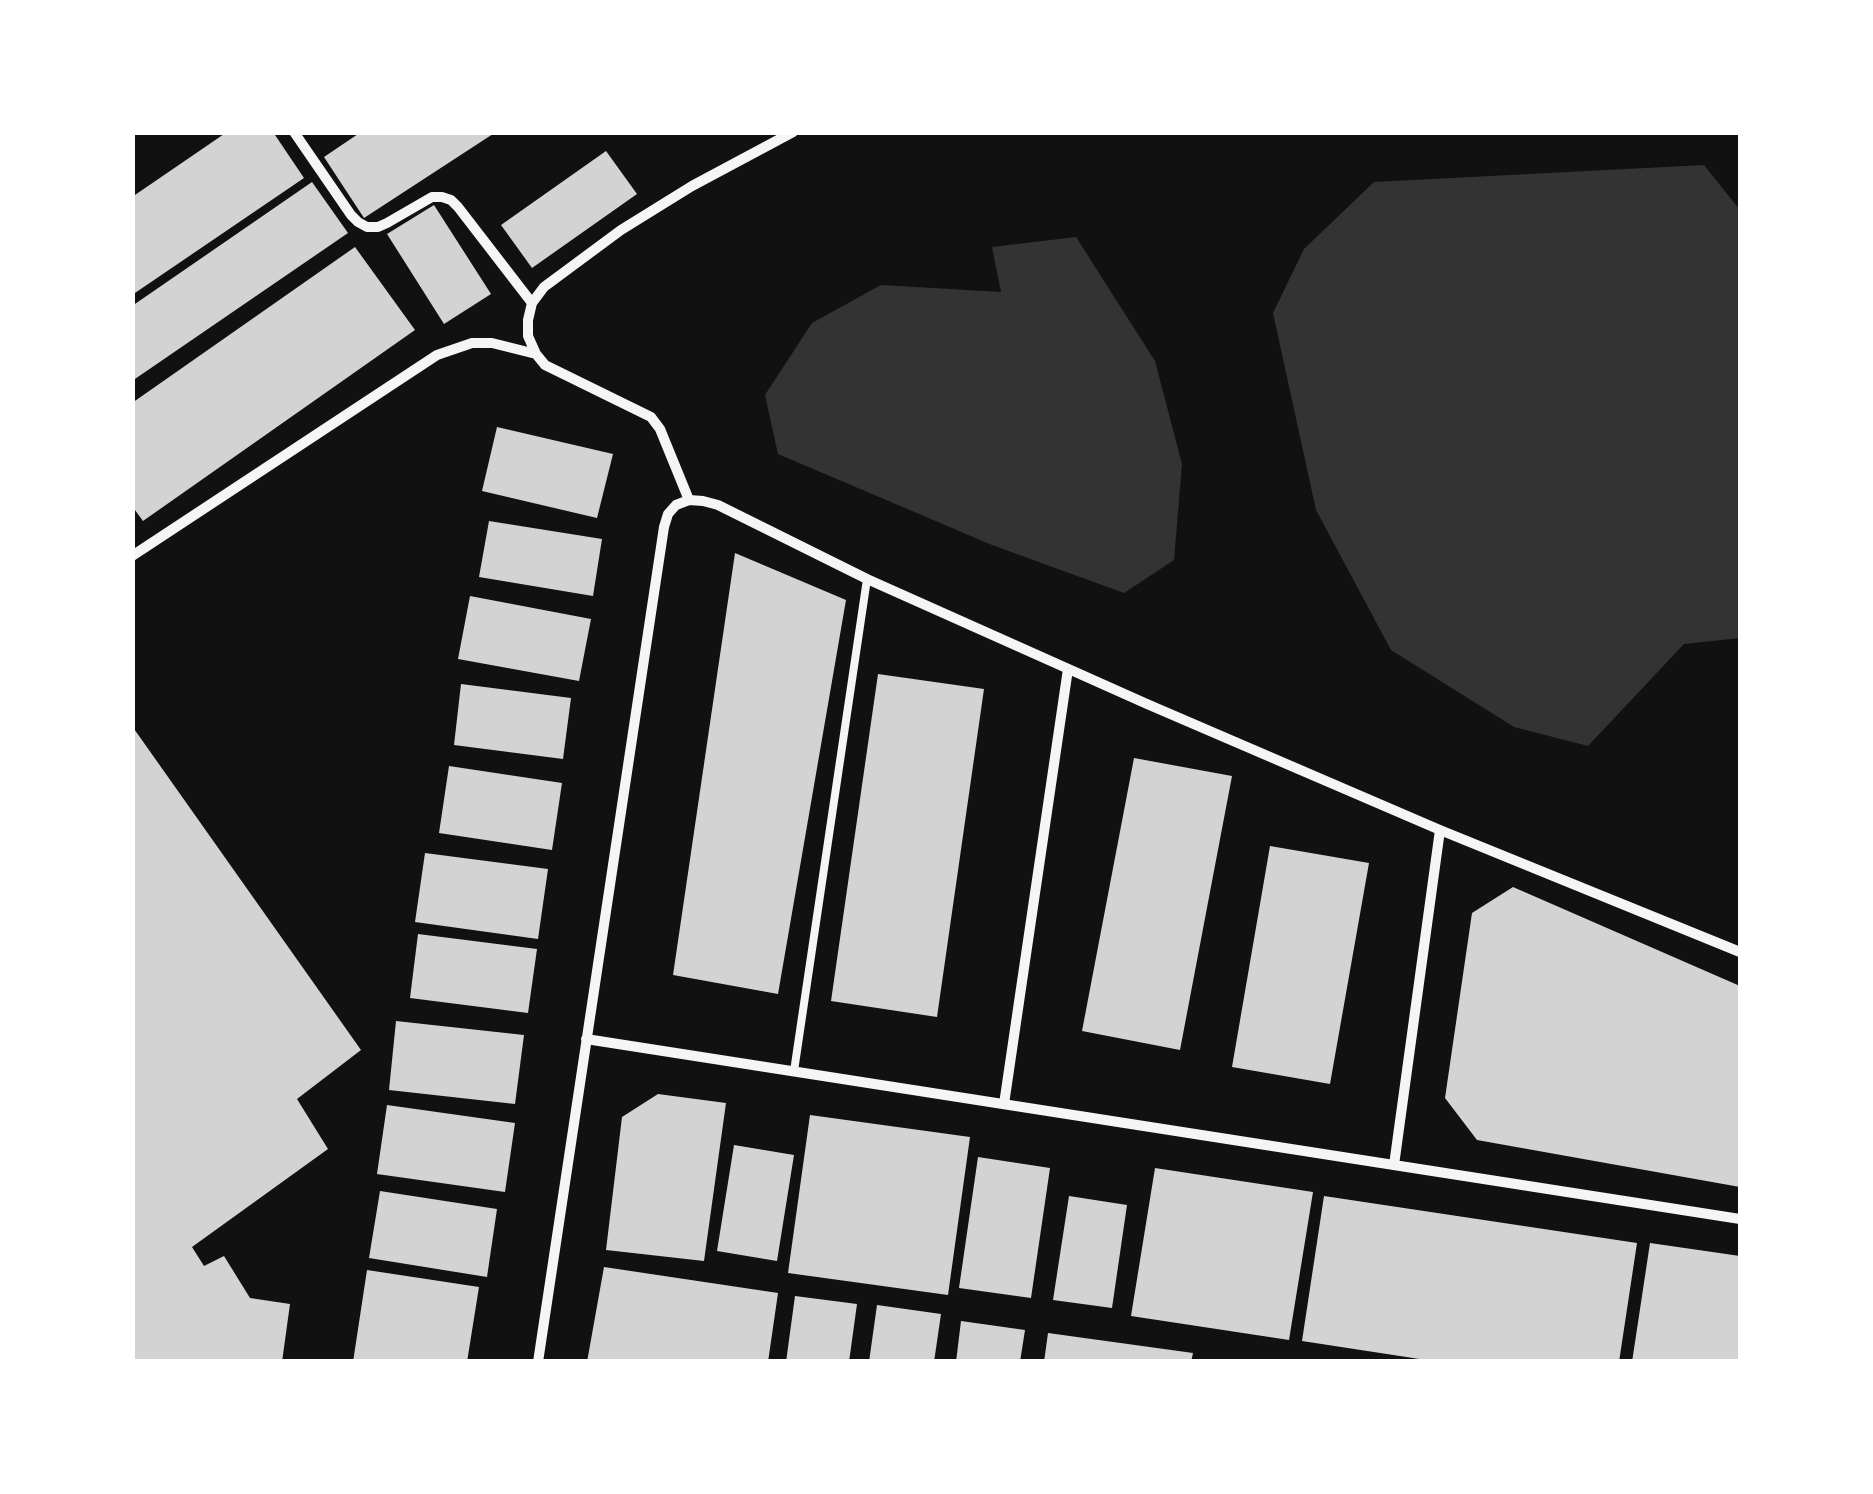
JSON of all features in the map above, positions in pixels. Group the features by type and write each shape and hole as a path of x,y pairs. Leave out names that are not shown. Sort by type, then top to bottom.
{"street":[{"path":"294,132 351,216 367,226 388,223 432,196 451,200 532,303"},
{"path":"688,500 660,429 651,417 545,364 536,354 528,336 532,303 544,287 621,230 692,186 793,132"},
{"path":"134,552 437,355 472,343 492,343 536,354"},
{"path":"538,1362 664,527 668,514 688,500 703,501 734,514 1068,669 1440,830 1740,952"},
{"path":"1004,1104 1068,669"},
{"path":"1394,1165 1440,830"},
{"path":"586,1039 1740,1219"}],"lane":[{"path":"794,1072 867,578"}],"shaded area":[{"path":"1704,165 1740,210 1740,638 1684,644 1588,746 1514,727 1391,650 1316,510 1273,313 1304,249 1374,182"},
{"path":"1076,237 1155,361 1182,464 1174,560 1124,593 992,545 778,454 765,395 812,323 881,285 1001,292 992,247"}],"building":[{"path":"227,132 273,132 304,178 132,295 132,197"},
{"path":"361,132 496,132 364,218 324,157"},
{"path":"606,151 637,194 532,268 501,225"},
{"path":"312,182 348,233 132,381 132,306"},
{"path":"434,205 491,294 444,324 387,234"},
{"path":"355,247 415,330 143,521 132,506 132,403"},
{"path":"497,427 613,454 597,518 482,491"},
{"path":"489,521 602,539 593,596 479,577"},
{"path":"735,553 846,600 778,994 673,975"},
{"path":"470,596 591,619 579,681 458,659"},
{"path":"878,674 984,689 937,1017 831,1001"},
{"path":"461,684 571,698 563,759 454,745"},
{"path":"132,726 361,1050 297,1099 328,1149 192,1247 204,1266 224,1256 250,1298 290,1304 282,1362 132,1362"},
{"path":"1134,758 1232,776 1180,1050 1082,1031"},
{"path":"449,766 562,783 552,850 439,833"},
{"path":"1270,846 1369,863 1330,1084 1232,1067"},
{"path":"425,853 548,869 538,939 415,922"},
{"path":"1513,887 1740,986 1740,1187 1477,1140 1445,1098 1472,913"},
{"path":"418,934 537,949 528,1013 410,998"},
{"path":"396,1021 524,1035 515,1104 389,1090"},
{"path":"658,1094 726,1103 704,1261 606,1250 622,1117"},
{"path":"387,1105 515,1123 505,1192 377,1174"},
{"path":"810,1115 970,1137 948,1295 788,1273"},
{"path":"734,1145 794,1155 777,1261 717,1251"},
{"path":"978,1157 1050,1168 1031,1298 959,1288"},
{"path":"1155,1168 1313,1192 1289,1340 1131,1316"},
{"path":"380,1191 497,1209 487,1277 369,1258"},
{"path":"1069,1196 1127,1205 1112,1308 1053,1300"},
{"path":"1324,1196 1637,1243 1619,1362 1439,1362 1302,1341"},
{"path":"1650,1243 1740,1256 1740,1362 1632,1362"},
{"path":"604,1267 778,1293 768,1362 587,1362"},
{"path":"367,1270 479,1287 467,1362 353,1362"},
{"path":"795,1296 857,1304 849,1362 786,1362"},
{"path":"877,1305 941,1314 934,1362 869,1362"},
{"path":"961,1321 1025,1330 1020,1362 956,1362"},
{"path":"1048,1333 1193,1353 1191,1362 1044,1362"}]}
